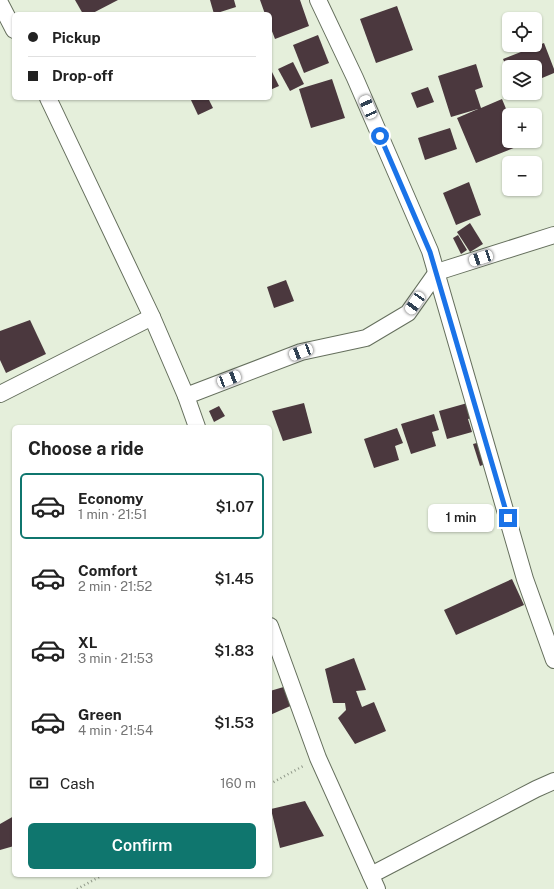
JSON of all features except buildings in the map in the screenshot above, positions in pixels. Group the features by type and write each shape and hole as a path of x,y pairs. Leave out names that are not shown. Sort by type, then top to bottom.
{"street":[{"path":"318,0 358,86 430,252 525,579 554,660"},
{"path":"0,3 12,26"},
{"path":"49,100 152,317 186,396 196,425"},
{"path":"186,396 301,352 366,338 408,313 437,272 554,235"},
{"path":"0,394 152,317"},
{"path":"272,632 318,758 374,882 536,789 554,781"}],"path":[{"path":"272,783 318,758"},
{"path":"77,889 99,877"}],"route":[{"path":"380,136 430,252 508,518"}]}
